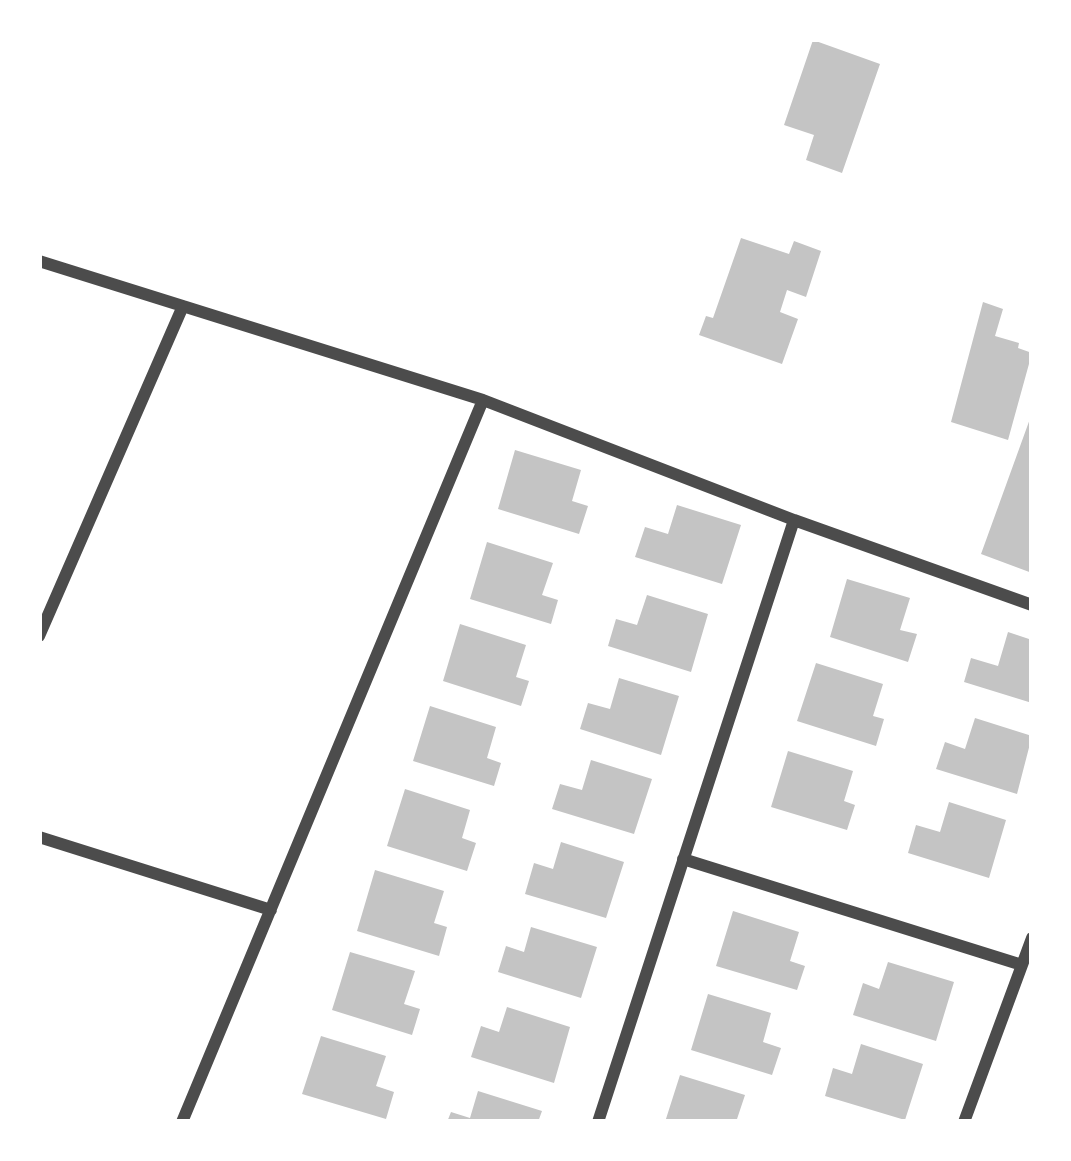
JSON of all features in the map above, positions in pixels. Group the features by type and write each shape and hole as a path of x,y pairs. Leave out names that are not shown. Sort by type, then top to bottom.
{"street":[{"path":"39,262 483,400 794,520 1032,604"},
{"path":"39,636 183,306"},
{"path":"182,1122 483,400"},
{"path":"598,1122 794,520"},
{"path":"39,837 271,910"},
{"path":"683,859 1022,965"},
{"path":"964,1122 1032,938"}],"building":[{"path":"813,40 880,64 842,173 806,160 814,135 784,125"},
{"path":"741,238 789,254 794,241 821,251 806,297 787,290 780,312 798,319 782,364 699,335 706,316 713,318"},
{"path":"983,302 1003,309 995,336 1019,343 1018,348 1032,353 1008,440 951,422"},
{"path":"1032,416 1032,573 981,554"},
{"path":"515,450 581,470 572,501 588,506 579,534 498,509"},
{"path":"677,505 741,525 722,584 635,557 645,527 668,534"},
{"path":"487,542 553,563 542,595 558,600 551,624 470,599"},
{"path":"847,579 910,598 900,630 917,634 908,662 830,637"},
{"path":"647,595 708,614 691,672 608,646 616,619 637,625"},
{"path":"460,624 526,645 516,677 529,681 521,706 443,681"},
{"path":"1008,632 1032,640 1032,703 964,682 971,658 998,666"},
{"path":"816,663 883,684 873,716 884,719 876,746 797,721"},
{"path":"619,678 679,696 661,755 580,729 588,703 610,709"},
{"path":"430,706 496,727 487,758 501,763 494,786 413,761"},
{"path":"975,718 1032,736 1017,794 936,769 945,742 965,749"},
{"path":"788,751 853,771 844,801 855,805 847,830 771,807"},
{"path":"591,760 652,779 634,834 552,809 560,784 582,790"},
{"path":"405,789 470,810 462,838 476,843 467,871 387,846"},
{"path":"949,802 1006,820 989,878 908,853 916,825 940,832"},
{"path":"561,842 624,862 606,918 525,894 534,863 553,869"},
{"path":"375,870 444,891 434,923 447,927 439,956 357,931"},
{"path":"733,911 799,932 790,961 805,966 797,990 716,966"},
{"path":"531,927 597,947 581,998 498,972 506,946 524,952"},
{"path":"350,952 415,971 404,1004 420,1009 412,1035 332,1010"},
{"path":"888,962 954,982 936,1041 853,1015 863,983 879,989"},
{"path":"708,994 771,1013 763,1042 781,1048 772,1075 691,1050"},
{"path":"507,1007 570,1027 554,1083 471,1057 481,1026 499,1032"},
{"path":"321,1036 386,1056 376,1086 394,1092 386,1119 302,1094"},
{"path":"861,1044 923,1064 905,1120 825,1096 833,1068 852,1074"},
{"path":"680,1075 745,1095 736,1122 665,1122"},
{"path":"478,1091 542,1111 538,1122 447,1122 451,1112 470,1118"}]}
